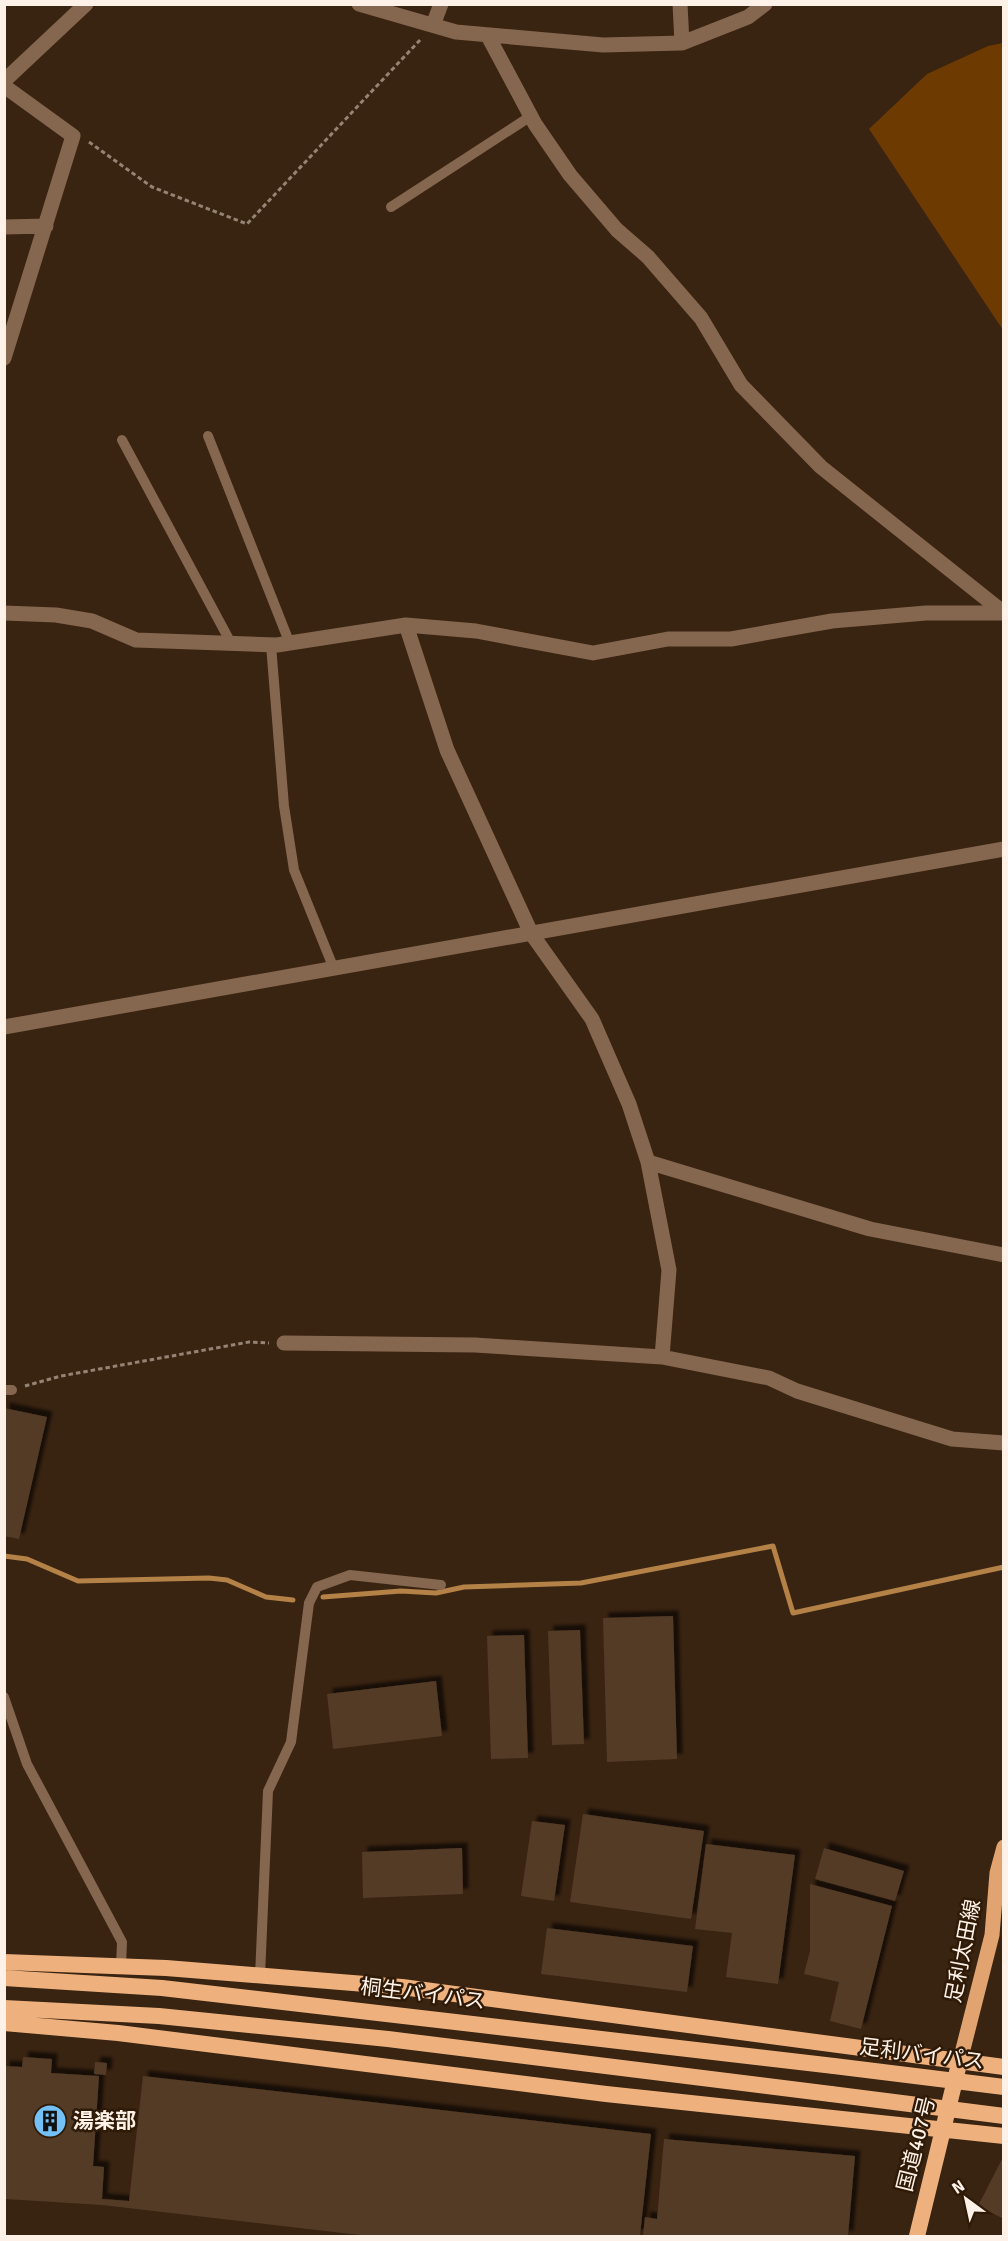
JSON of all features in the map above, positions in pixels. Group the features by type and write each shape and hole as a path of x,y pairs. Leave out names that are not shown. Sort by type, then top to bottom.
{"highway":[{"path":"4,1962 121,1966 402,1987 1004,2067"},
{"name":"桐生バイパス","path":"4,1978 186,1991 834,2066"},
{"path":"4,2008 159,2016 388,2039 1004,2116"},
{"path":"4,2023 118,2033 606,2094 1004,2136"},
{"name":"国道407号","path":"917,2236 960,2061"},
{"name":"足利バイパス","path":"834,2066 1004,2087"}],"main road":[{"name":"足利太田線","path":"960,2061 992,1935 997,1873 1004,1847"}],"street":[{"path":"4,81 87,4"},
{"path":"359,4 433,25 488,36 603,45 682,43 748,17 765,4"},
{"path":"433,25 441,4"},
{"path":"680,4 682,43"},
{"path":"488,36 531,116 578,184 617,230 648,257 701,318 741,385 821,466 1004,613"},
{"path":"4,86 73,136 4,358"},
{"path":"4,227 46,225"},
{"path":"4,613 56,615 92,621 136,640 290,644 406,625 476,631 592,652 668,639 731,639 832,621 927,613 1004,613"},
{"path":"406,625 447,750 531,933 592,1019 629,1104 648,1162 669,1269 662,1357"},
{"path":"4,1027 1004,849"},
{"path":"648,1162 870,1229 1004,1255"},
{"path":"284,1343 475,1345 662,1357 770,1378 797,1391 952,1439 1004,1443"}],"lane":[{"path":"391,207 531,116"},
{"path":"208,436 290,644"},
{"path":"122,441 231,643"},
{"path":"271,645 284,806 294,870 334,969"},
{"path":"260,1976 268,1791 291,1742 309,1603 316,1587 351,1575 441,1585"},
{"path":"4,1697 27,1764 122,1942 121,1966"}],"path":[{"path":"73,136 88,141 152,187 247,224 433,25"},
{"path":"8,1390 61,1376 249,1342 284,1343"}],"shaded area":[{"path":"1004,43 1003,330 869,129 927,74 988,46"}],"building":[{"path":"4,1408 47,1417 19,1539 4,1536"},
{"path":"673,1616 677,1759 607,1762 603,1618"},
{"path":"580,1630 584,1744 552,1745 548,1631"},
{"path":"524,1635 528,1758 491,1759 487,1636"},
{"path":"436,1681 442,1736 333,1749 327,1694"},
{"path":"583,1814 704,1831 691,1919 570,1902"},
{"path":"532,1821 565,1825 554,1901 521,1896"},
{"path":"706,1844 795,1855 778,1984 726,1977 732,1933 695,1929"},
{"path":"462,1848 463,1894 363,1898 362,1852"},
{"path":"824,1848 904,1871 895,1901 815,1879"},
{"path":"810,1884 892,1906 861,2029 830,2021 839,1982 804,1974 810,1951"},
{"path":"547,1928 693,1946 687,1992 541,1974"},
{"path":"23,2057 52,2059 51,2073 99,2076 93,2166 104,2167 102,2199 129,2201 143,2076 651,2134 640,2235 368,2236 102,2205 5,2199 4,2066 22,2067"},
{"path":"95,2062 107,2063 106,2075 94,2074"},
{"path":"664,2139 855,2156 848,2236 643,2236 645,2217 657,2219"},
{"path":"1004,2155 1004,2219 978,2206"}],"waterway":[{"path":"323,1597 401,1591 436,1593 464,1587 581,1583 773,1546 793,1613 1004,1567"},
{"path":"4,1556 27,1559 78,1581 209,1578 227,1580 266,1597 293,1600"}],"place":[{"name":"湯楽部","path":"50,2121"}]}
